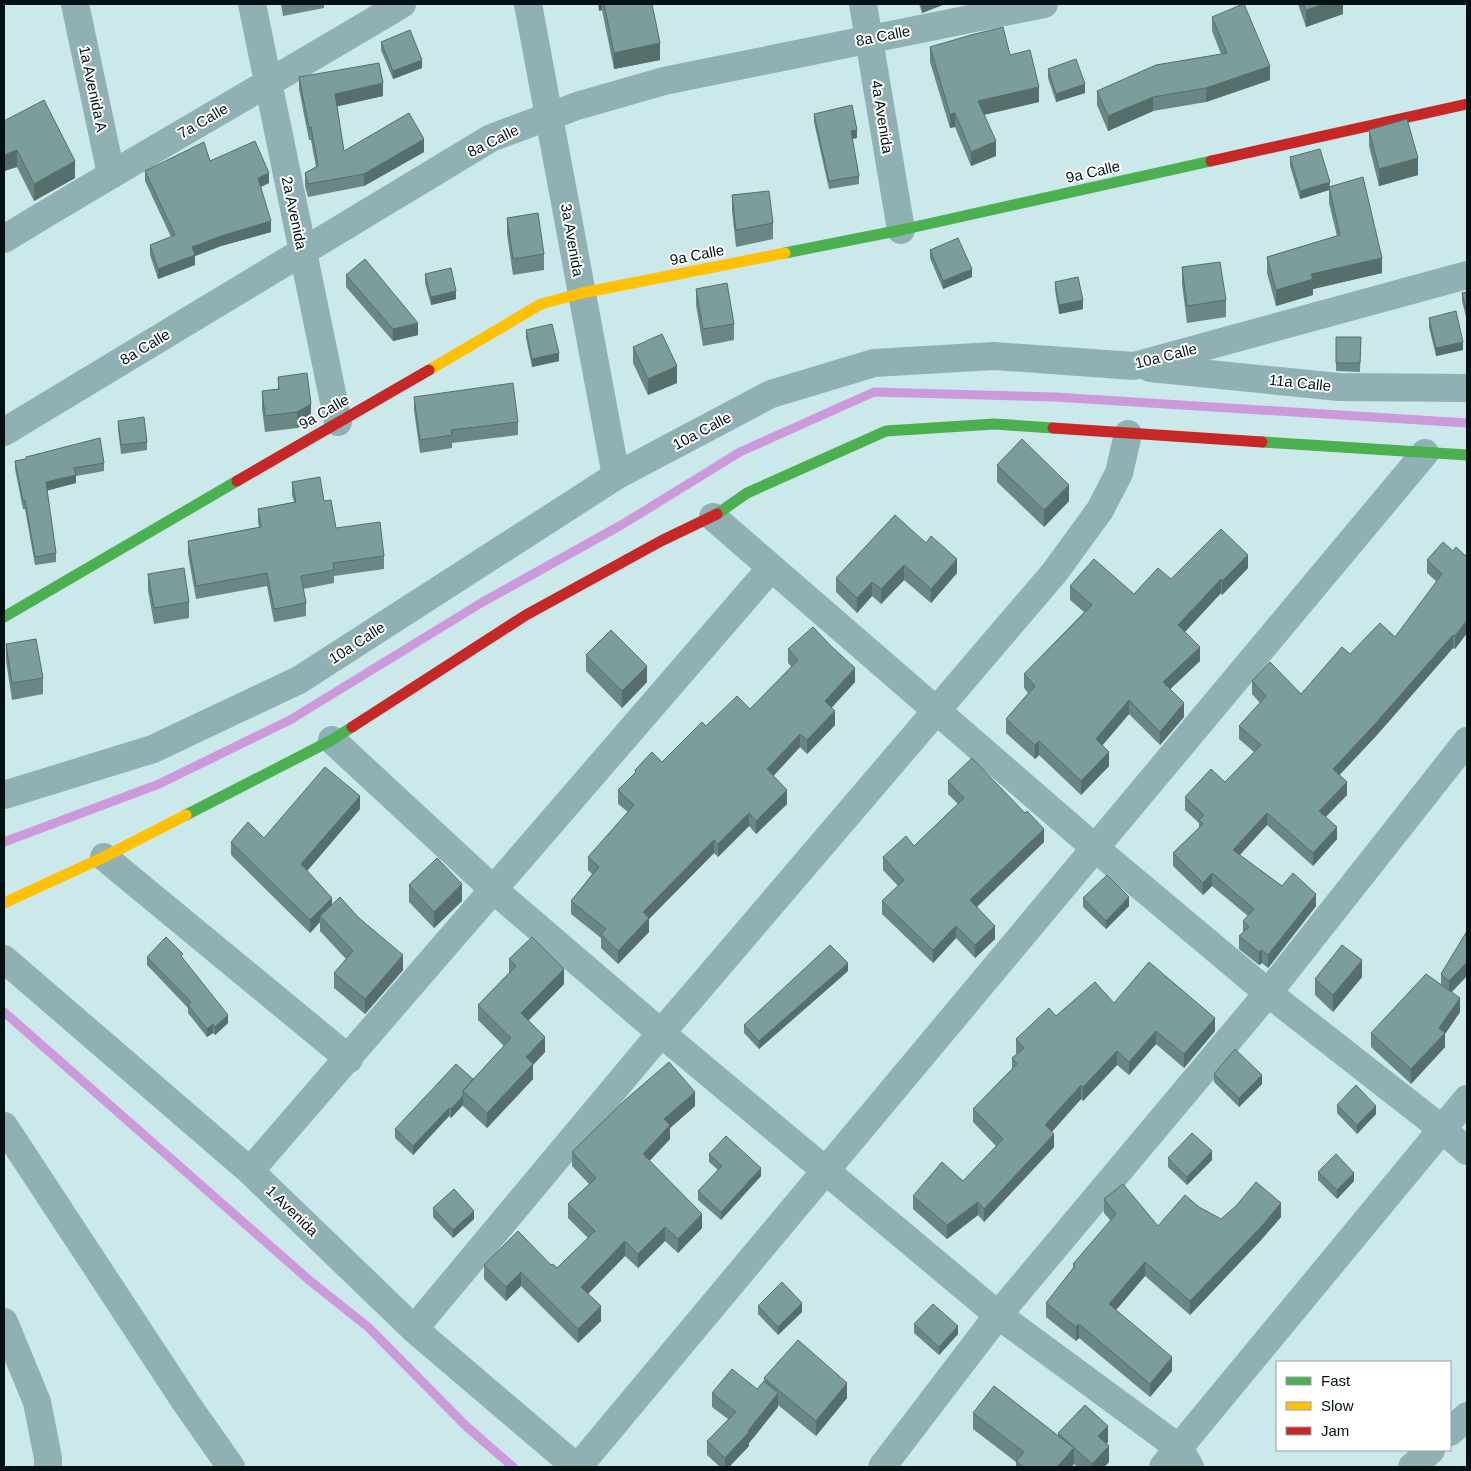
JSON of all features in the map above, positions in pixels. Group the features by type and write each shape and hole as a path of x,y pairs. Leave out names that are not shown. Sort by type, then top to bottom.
{"street":[{"name":"1a Avenida A","path":"74,4 110,174"},
{"name":"2a Avenida","path":"252,4 338,422"},
{"name":"7a Calle","path":"4,239 110,174 268,84 402,4"},
{"name":"3a Avenida","path":"528,4 616,476"},
{"name":"4a Avenida","path":"862,4 901,230"},
{"name":"8a Calle","path":"4,432 491,138 577,106 664,81 1044,4"},
{"name":"9a Calle","path":"4,617 541,304 582,293 901,230 1467,104"},
{"name":"10a Calle","path":"4,796 153,749 300,680 616,476 771,394 874,363 994,356 1134,366 1467,275"},
{"name":"11a Calle","path":"1134,366 1339,387 1467,388"},
{"path":"4,902 104,857 332,740 526,615 661,541 713,517 746,493 886,431 994,424 1467,455"},
{"path":"414,1329 661,1032 1054,573 1100,510 1119,473 1128,434"},
{"path":"577,1467 1425,453"},
{"path":"713,517 936,711 1268,993 1442,1129 1467,1151"},
{"path":"250,1171 349,1059 771,568"},
{"path":"332,740 494,890 998,1315 1177,1461 1467,1099"},
{"path":"882,1467 998,1315 1268,993 1467,740"},
{"path":"104,857 349,1059"},
{"name":"1 Avenida","path":"4,959 250,1171 414,1329 577,1467"},
{"path":"4,1126 186,1403 231,1467"},
{"path":"4,1322 38,1402 48,1467"},
{"path":"1451,1431 1467,1416"},
{"path":"1412,1467 1430,1451"}],"building":[{"path":"604,4 652,4 660,43 614,53"},
{"path":"1243,4 1270,66 1206,88 1153,97 1108,116 1097,91 1156,65 1227,53 1212,17"},
{"path":"1303,4 1325,4 1306,10"},
{"path":"1003,27 1010,55 1030,50 1039,87 978,101 996,141 971,152 955,113 950,114 930,47"},
{"path":"410,30 422,60 393,71 381,42"},
{"path":"1076,59 1085,84 1056,94 1048,69"},
{"path":"379,63 383,83 335,94 344,151 409,113 424,139 364,174 308,184 305,173 318,166 299,77"},
{"path":"44,100 75,161 34,184 17,150 4,155 4,121"},
{"path":"852,105 857,130 851,131 859,176 829,181 814,114"},
{"path":"1407,119 1418,158 1379,169 1369,130"},
{"path":"255,141 269,173 258,178 271,221 192,247 195,255 158,269 150,245 175,235 145,171 204,142 210,161"},
{"path":"1320,149 1330,182 1300,191 1290,157"},
{"path":"1363,177 1382,258 1311,274 1313,279 1276,290 1267,257 1340,235 1329,187"},
{"path":"769,191 773,223 736,230 732,195"},
{"path":"538,213 544,254 513,259 507,218"},
{"path":"958,238 972,269 943,281 930,250"},
{"path":"365,259 418,323 393,329 346,275"},
{"path":"1220,262 1226,300 1187,306 1182,267"},
{"path":"451,268 456,291 431,297 425,274"},
{"path":"1078,277 1083,300 1059,305 1055,282"},
{"path":"727,283 734,324 703,329 696,289"},
{"path":"1467,292 1467,313 1462,293"},
{"path":"1456,311 1463,342 1436,348 1429,318"},
{"path":"552,324 559,353 532,359 526,330"},
{"path":"662,334 677,366 648,379 633,347"},
{"path":"1336,337 1361,337 1360,363 1336,363"},
{"path":"307,373 311,404 297,412 265,416 262,391 279,389 278,377"},
{"path":"513,383 518,422 451,430 452,435 420,440 414,397"},
{"path":"144,417 147,442 121,445 118,421"},
{"path":"100,438 104,463 74,468 76,475 46,482 56,553 35,557 25,500 23,501 15,461"},
{"path":"1022,439 1069,485 1044,510 997,465"},
{"path":"320,477 324,501 331,500 336,528 380,522 384,556 333,563 334,570 301,576 306,603 274,609 267,573 196,586 188,541 261,527 258,509 296,502 292,482"},
{"path":"895,515 926,543 931,536 957,559 931,589 904,565 881,589 872,582 857,598 836,578"},
{"path":"1221,529 1248,555 1222,581 1221,579 1178,625 1200,647 1163,682 1184,703 1160,732 1129,700 1096,739 1109,752 1081,781 1039,741 1035,745 1006,719 1035,686 1024,674 1092,605 1070,586 1094,559 1134,594 1158,568 1171,579"},
{"path":"1443,542 1453,551 1456,547 1467,557 1467,620 1455,636 1453,635 1333,769 1347,782 1319,811 1337,827 1313,853 1267,813 1233,850 1282,886 1293,873 1316,894 1268,955 1262,950 1259,952 1239,936 1249,927 1243,921 1254,909 1212,873 1203,883 1173,853 1203,824 1199,820 1204,815 1185,797 1211,769 1225,782 1261,745 1239,726 1266,696 1252,681 1270,662 1301,694 1342,647 1350,654 1380,623 1395,637 1442,574 1427,560"},
{"path":"184,568 189,602 154,608 148,574"},
{"path":"813,627 855,668 825,701 835,711 807,740 800,734 767,769 787,790 756,821 749,813 718,844 714,840 643,912 649,918 618,951 601,934 606,929 571,901 599,867 588,857 634,805 618,790 652,752 662,762 702,722 706,726 737,696 750,709 798,660 788,649"},
{"path":"611,630 647,666 622,691 586,655"},
{"path":"36,639 43,678 12,683 6,644"},
{"path":"972,758 1025,813 1027,811 1044,829 970,900 995,926 975,945 956,926 933,950 882,901 904,880 883,857 906,836 914,846 964,798 948,781"},
{"path":"325,767 360,796 301,864 332,898 310,920 231,842 248,822 264,838"},
{"path":"437,858 462,884 434,912 409,885"},
{"path":"1107,875 1129,897 1106,921 1083,898"},
{"path":"340,897 359,918 403,955 365,999 334,973 353,951 320,916"},
{"path":"1467,931 1467,962 1449,981 1441,974"},
{"path":"166,937 183,954 181,956 228,1015 215,1027 213,1024 207,1029 188,1005 191,1002 147,957"},
{"path":"532,937 564,969 521,1013 545,1037 526,1057 533,1064 487,1113 463,1091 511,1038 478,1005 516,966 509,959"},
{"path":"830,945 848,963 759,1041 744,1025"},
{"path":"1342,945 1362,960 1333,995 1315,979"},
{"path":"1149,962 1215,1018 1184,1054 1156,1031 1129,1062 1117,1051 1083,1087 1081,1085 1045,1125 1054,1134 984,1209 978,1202 947,1225 913,1196 942,1162 963,1181 1003,1139 973,1109 1017,1064 1012,1058 1024,1048 1016,1039 1049,1008 1056,1016 1095,982 1114,1003"},
{"path":"1426,974 1460,998 1439,1028 1445,1033 1411,1069 1371,1033"},
{"path":"1235,1049 1262,1075 1239,1098 1214,1074"},
{"path":"669,1062 695,1092 664,1119 670,1125 643,1154 702,1214 678,1239 665,1227 638,1254 625,1241 581,1287 601,1306 578,1329 521,1272 506,1287 484,1265 518,1231 551,1265 553,1264 557,1268 595,1231 568,1204 596,1178 572,1152 624,1101"},
{"path":"456,1064 473,1079 463,1091 463,1096 413,1146 395,1129"},
{"path":"1356,1085 1376,1106 1357,1125 1337,1105"},
{"path":"1192,1133 1212,1151 1187,1177 1168,1158"},
{"path":"726,1136 761,1168 721,1212 698,1191 722,1166 709,1154"},
{"path":"1336,1154 1354,1173 1337,1190 1318,1172"},
{"path":"1256,1182 1281,1203 1261,1227 1190,1301 1145,1262 1109,1304 1172,1357 1150,1384 1079,1324 1076,1327 1046,1303 1075,1266 1073,1264 1116,1214 1104,1199 1123,1184 1158,1226 1185,1195 1199,1207 1221,1219 1236,1206"},
{"path":"454,1189 474,1211 453,1230 433,1208"},
{"path":"782,1282 802,1303 778,1327 758,1306"},
{"path":"933,1304 958,1326 939,1347 914,1324"},
{"path":"798,1340 847,1383 816,1421 764,1378"},
{"path":"732,1369 757,1389 764,1381 778,1393 749,1432 725,1458 707,1441 736,1412 712,1393"},
{"path":"994,1386 1074,1448 1057,1467 1023,1467 1016,1461 1024,1452 973,1413"},
{"path":"1085,1405 1108,1426 1098,1436 1109,1446 1092,1464 1058,1433"}],"waterway":[{"path":"4,842 159,784 290,720 481,603 623,524 740,452 874,392 1055,397 1467,423"},
{"path":"4,1012 309,1280 368,1327 466,1426 513,1467"}],"traffic: fast":[{"path":"785,253 901,230 1211,161"},
{"path":"717,514 747,493 886,431 994,424 1053,428"},
{"path":"1262,442 1467,455"},
{"path":"4,617 237,481"},
{"path":"186,815 332,740 352,727"}],"traffic: slow":[{"path":"429,370 541,304 582,293 785,253"},
{"path":"4,903 104,857 186,815"}],"traffic: jam":[{"path":"1211,161 1467,104"},
{"path":"237,481 429,370"},
{"path":"1053,428 1262,442"},
{"path":"352,727 526,615 661,541 717,514"}]}
